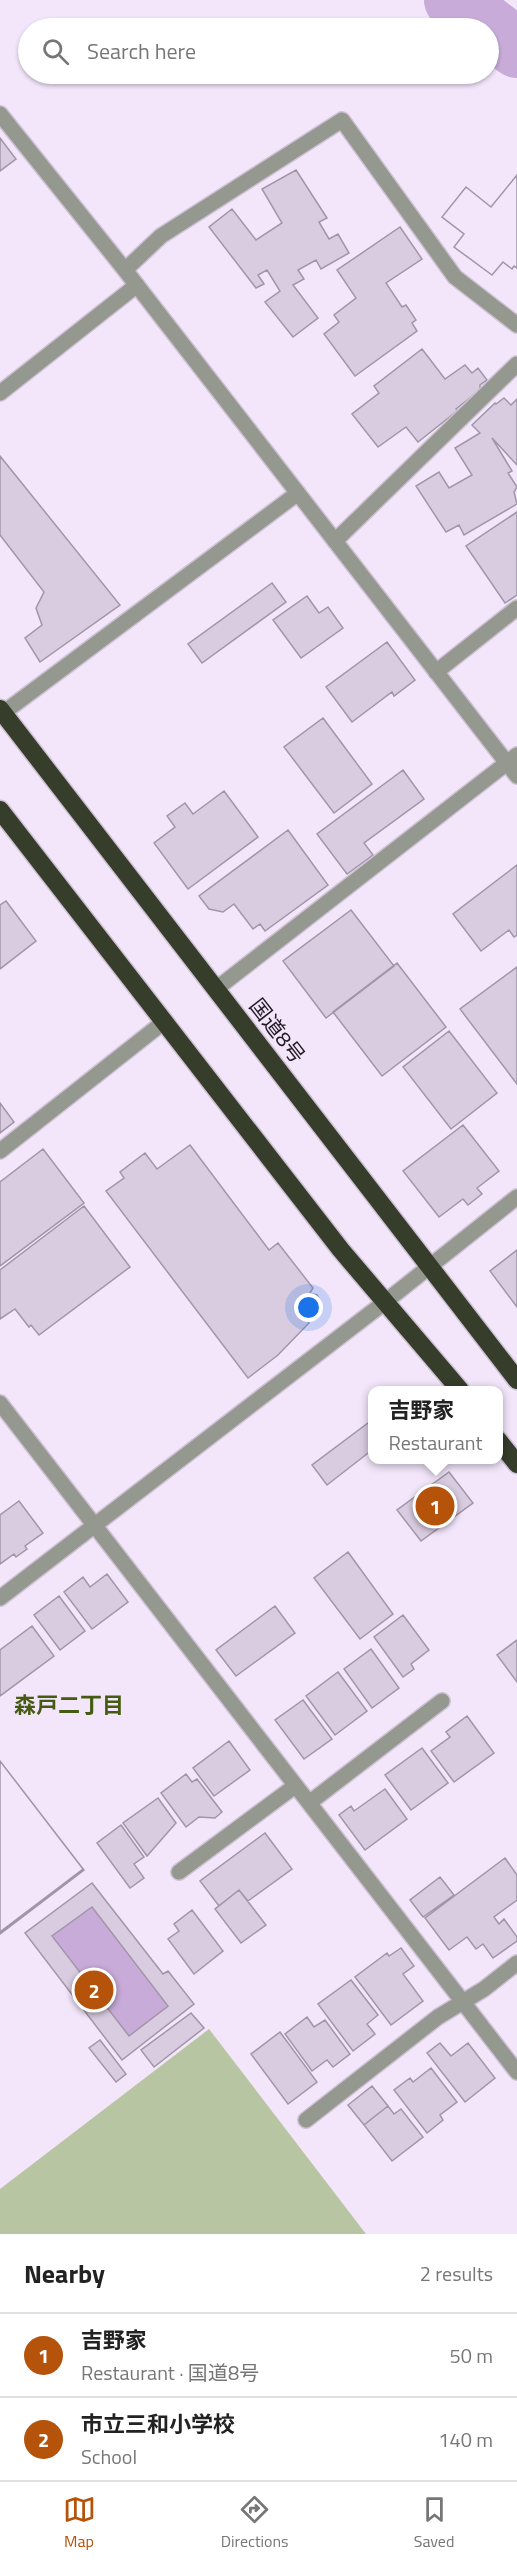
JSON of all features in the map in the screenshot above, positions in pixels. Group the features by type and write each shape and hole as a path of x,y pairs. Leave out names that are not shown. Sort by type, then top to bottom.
{"highway":[{"name":"国道8号","path":"1,711 517,1380"},
{"path":"0,810 341,1250 457,1386"},
{"path":"503,1446 517,1464"}],"street":[{"path":"0,114 137,285 436,672 512,759 517,776"},
{"path":"125,270 161,236 342,120 455,277 517,324"},
{"path":"0,393 137,285"},
{"path":"335,541 517,364"},
{"path":"1,711 298,493"},
{"path":"436,672 517,608"},
{"path":"216,989 512,759"},
{"path":"0,1150 165,1021"},
{"path":"0,1598 385,1302 517,1197"},
{"path":"0,1403 517,2072"},
{"path":"309,1803 442,1701"},
{"path":"179,1872 295,1786"},
{"path":"306,2120 438,2017 517,1963"}],"green space":[{"path":"209,2029 366,2234 0,2234 0,2189"}],"shaded area":[{"path":"92,1907 168,2006 129,2036 52,1936"}],"building":[{"path":"0,138 16,159 0,171"},
{"path":"296,170 327,218 319,222 329,239 338,234 349,253 321,269 316,260 298,270 304,279 293,285 318,318 293,337 265,302 280,291 267,270 258,275 264,284 256,288 209,227 232,209 256,240 282,223 262,189"},
{"path":"517,175 517,268 514,266 512,269 503,262 492,275 454,247 464,234 442,217 466,187 491,207"},
{"path":"517,175 517,268 514,266 512,269 503,262 492,275 454,247 464,234 442,217 466,187 491,207"},
{"path":"400,227 422,259 386,283 402,307 406,305 416,320 412,323 417,331 355,376 324,334 339,322 334,315 356,298 337,270"},
{"path":"422,349 445,379 465,365 472,373 478,368 487,380 480,385 480,390 456,409 457,411 418,442 406,427 378,447 352,414 379,393 374,386"},
{"path":"504,398 511,405 517,399 517,465 492,438 512,471 508,473 517,487 514,492 517,504 464,535 459,525 446,532 416,486 439,472 449,488 472,475 455,448 480,433 472,425 495,403"},
{"path":"0,456 120,605 40,662 25,638 42,625 36,608 44,592 0,535"},
{"path":"517,512 517,595 505,603 466,546"},
{"path":"272,583 286,602 202,663 188,644"},
{"path":"307,596 319,613 328,607 343,628 301,658 273,620"},
{"path":"387,642 415,680 394,696 392,692 352,722 326,687"},
{"path":"323,718 372,784 334,813 284,747"},
{"path":"403,770 424,799 364,843 373,855 347,874 317,834"},
{"path":"224,791 258,837 188,889 154,843 175,827 167,816 185,803 193,814"},
{"path":"288,830 328,885 265,931 260,924 253,929 234,904 223,912 209,909 199,896"},
{"path":"517,865 517,935 514,937 509,930 481,951 453,914"},
{"path":"6,901 36,941 0,969 0,905"},
{"path":"351,910 394,966 326,1018 283,961"},
{"path":"397,963 446,1027 382,1076 333,1012"},
{"path":"517,967 517,1084 460,1009"},
{"path":"449,1031 497,1093 451,1129 403,1067"},
{"path":"0,1103 14,1122 0,1133"},
{"path":"463,1125 499,1171 477,1188 482,1194 468,1205 463,1199 439,1217 403,1171"},
{"path":"190,1145 269,1250 278,1243 313,1288 310,1293 317,1295 321,1302 321,1310 316,1316 306,1319 309,1323 278,1355 248,1378 106,1191 124,1178 120,1172 145,1153 157,1169"},
{"path":"43,1149 84,1203 0,1266 0,1182"},
{"path":"84,1206 130,1267 39,1335 31,1325 29,1327 15,1309 0,1319 0,1270"},
{"path":"517,1250 517,1307 490,1271"},
{"path":"368,1423 368,1453 327,1485 312,1465"},
{"path":"449,1472 473,1503 421,1541 397,1510"},
{"path":"19,1501 43,1533 25,1546 27,1549 16,1557 14,1554 0,1564 0,1515"},
{"path":"348,1552 393,1614 360,1639 314,1578"},
{"path":"107,1574 128,1602 92,1629 64,1592 83,1577 90,1587"},
{"path":"59,1596 85,1631 60,1650 34,1615"},
{"path":"275,1606 295,1633 236,1676 216,1650"},
{"path":"403,1615 429,1650 411,1664 414,1669 403,1677 374,1637"},
{"path":"32,1626 54,1656 0,1696 0,1650"},
{"path":"517,1640 517,1682 497,1655"},
{"path":"371,1649 399,1688 372,1708 344,1669"},
{"path":"338,1672 367,1711 335,1735 306,1696"},
{"path":"303,1700 332,1739 304,1759 275,1720"},
{"path":"467,1716 494,1753 454,1782 431,1751 450,1737 446,1732"},
{"path":"229,1741 250,1770 214,1796 193,1768"},
{"path":"422,1748 448,1783 411,1810 385,1775"},
{"path":"0,1761 83,1869 0,1932"},
{"path":"0,1761 84,1870 0,1934"},
{"path":"186,1774 192,1782 197,1779 222,1812 215,1818 199,1817 186,1827 161,1793"},
{"path":"385,1789 407,1819 365,1850 339,1815 351,1806 354,1811"},
{"path":"158,1798 176,1823 147,1856 123,1823"},
{"path":"121,1825 144,1857 134,1864 144,1878 130,1888 97,1843"},
{"path":"265,1833 292,1869 248,1901 239,1890 219,1906 200,1881"},
{"path":"505,1858 517,1875 517,1900 494,1917 499,1924 504,1919 517,1937 517,1941 493,1958 483,1944 476,1949 467,1937 449,1950 425,1918"},
{"path":"440,1877 454,1895 423,1917 410,1900"},
{"path":"92,1883 163,1974 168,1971 194,2004 122,2060 25,1933","holes":["92,1907 168,2006 129,2036 52,1936"]},
{"path":"239,1890 266,1925 241,1943 215,1909"},
{"path":"192,1910 223,1951 194,1974 168,1939 179,1931 174,1924"},
{"path":"401,1948 414,1966 403,1974 423,2001 391,2025 355,1977 387,1953 389,1956"},
{"path":"351,1980 378,2015 367,2024 375,2034 353,2051 318,2004"},
{"path":"191,2013 204,2028 154,2067 141,2050"},
{"path":"307,2017 314,2027 325,2020 350,2054 333,2067 327,2060 312,2071 285,2034"},
{"path":"280,2032 317,2082 288,2104 251,2054"},
{"path":"100,2040 126,2074 116,2082 89,2048"},
{"path":"440,2043 451,2056 468,2043 495,2078 465,2102 427,2053"},
{"path":"431,2068 457,2102 440,2115 443,2120 427,2133 394,2090 410,2078 413,2082"},
{"path":"372,2086 388,2106 364,2125 348,2105"},
{"path":"388,2106 394,2114 401,2109 423,2137 392,2161 364,2125"}],"waterway":[{"path":"454,0 478,18"},
{"path":"499,34 517,48"}],"place":[{"name":"吉野家","path":"435,1506"},
{"name":"市立三和小学校","path":"94,1990"}],"district":[{"name":"森戸二丁目","path":"69,1705"}]}
